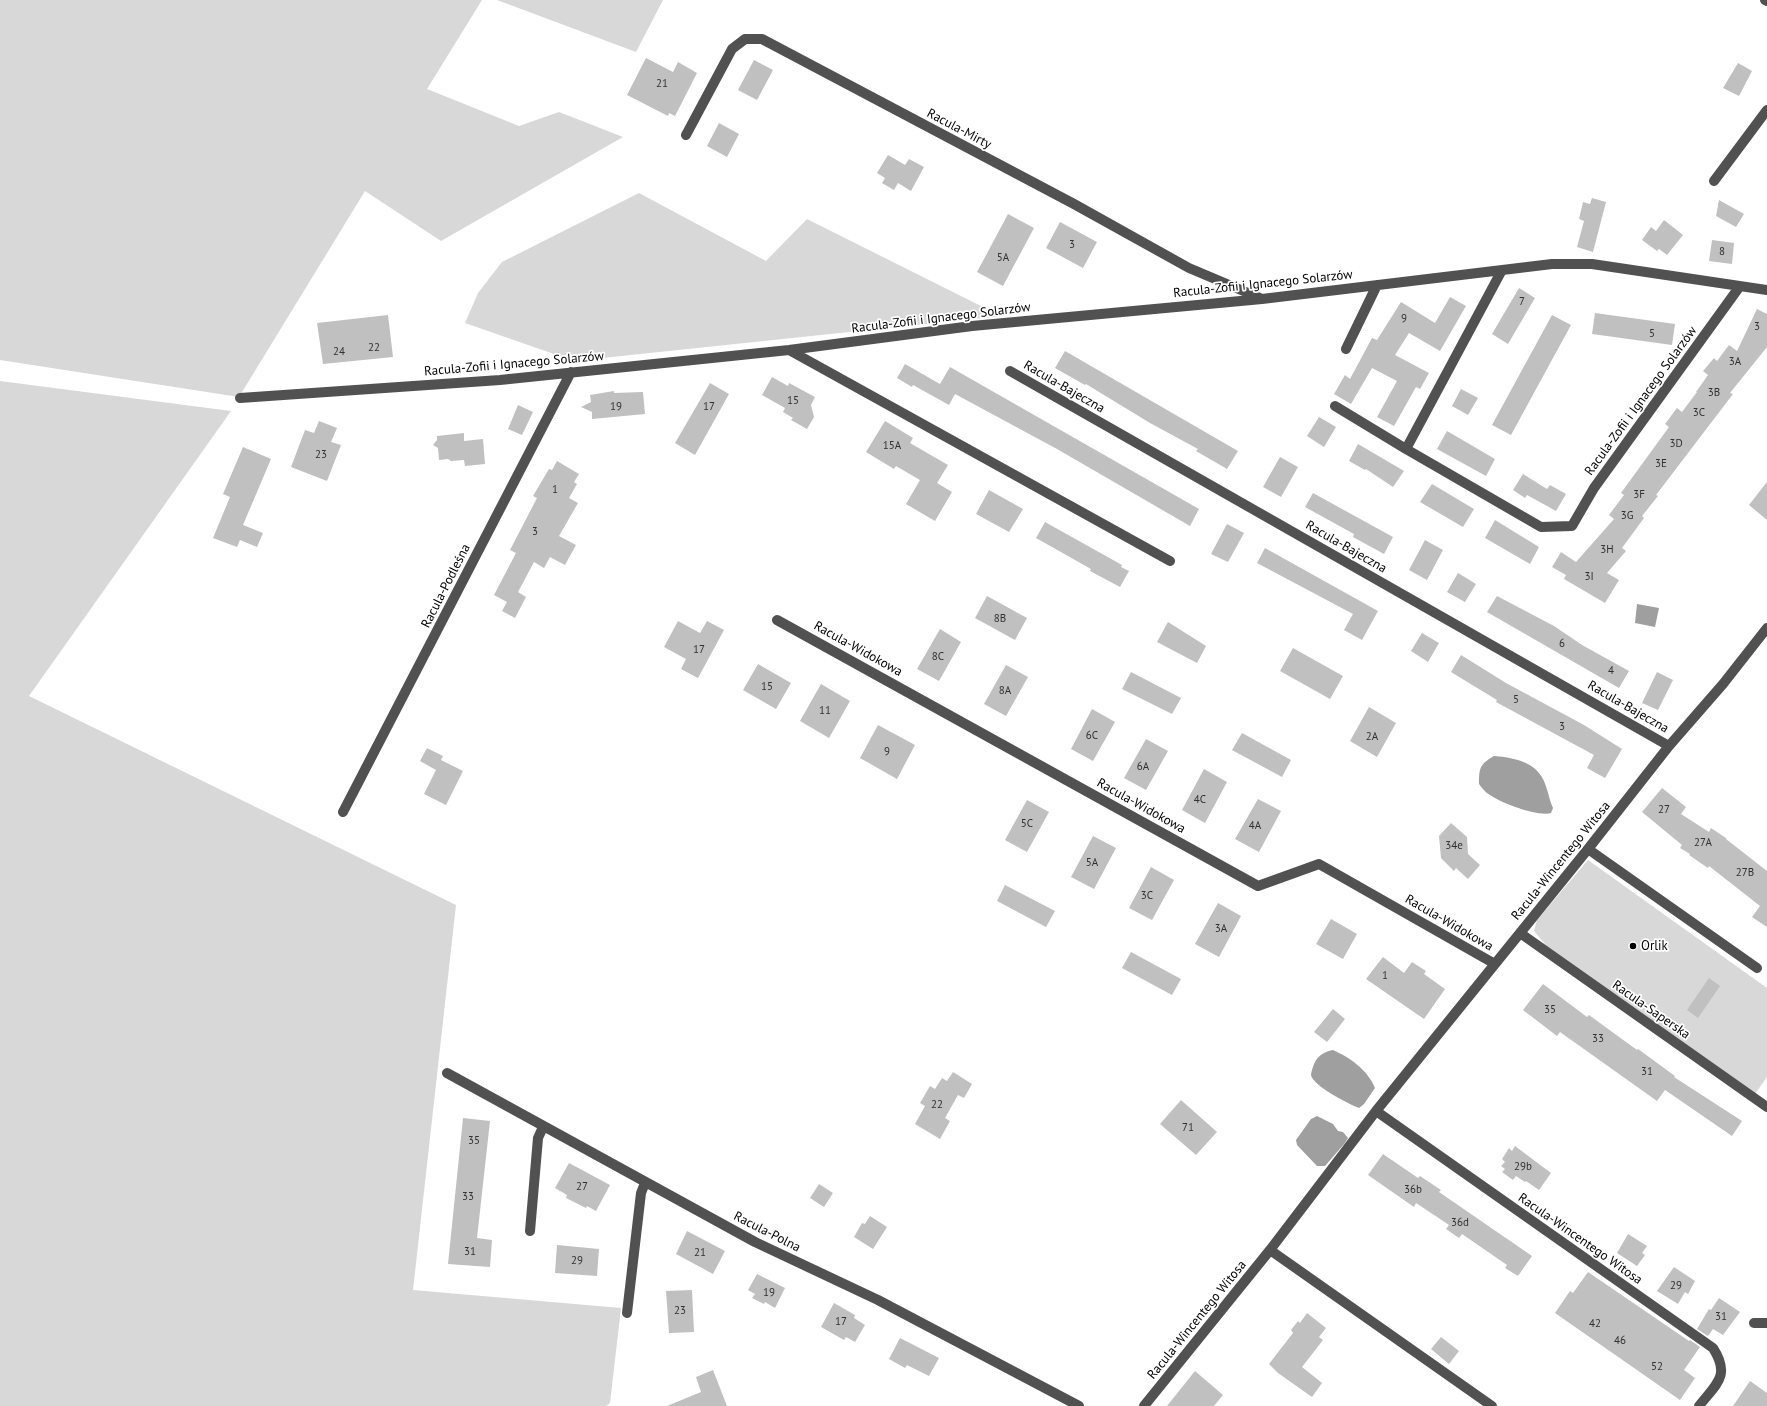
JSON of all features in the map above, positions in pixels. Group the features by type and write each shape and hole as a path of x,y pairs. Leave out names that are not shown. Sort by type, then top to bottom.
{"street":[{"name":"Racula-Mirty","path":"686,135 732,49 745,39 762,39 1074,204 1189,268 1262,299"},
{"path":"1714,181 1767,110"},
{"name":"Racula-Zofii i Ignacego Solarzów","path":"240,398 492,380 789,350 972,326 1262,299 1552,264 1592,264 1767,290"},
{"path":"1335,406 1406,449 1502,270"},
{"path":"1346,348 1378,285"},
{"name":"Racula-Zofii i Ignacego Solarzów","path":"1406,449 1541,527 1572,526 1594,488 1740,286"},
{"path":"789,350 1170,561"},
{"name":"Racula-Podleśna","path":"344,812 571,372"},
{"name":"Racula-Bajeczna","path":"1010,372 1669,746"},
{"name":"Racula-Widokowa","path":"778,620 1258,886 1319,864 1495,964"},
{"name":"Racula-Wincentego Witosa","path":"1144,1406 1270,1250 1376,1111 1588,849 1669,746 1723,684 1767,628"},
{"path":"1588,849 1757,968"},
{"name":"Racula-Saperska","path":"1520,933 1767,1107"},
{"name":"Racula-Polna","path":"447,1073 755,1242 878,1300 1079,1406"},
{"name":"Racula-Wincentego Witosa","path":"1376,1111 1713,1348 1719,1358 1722,1368 1721,1375 1719,1381 1699,1406"},
{"path":"530,1231 538,1138 543,1126"},
{"path":"627,1313 641,1193 645,1183"},
{"path":"1270,1250 1492,1406"},
{"path":"1754,1323 1767,1323"}],"shaded area":[{"path":"0,0 482,0 427,89 519,126 559,112 623,137 441,241 365,191 239,397 0,360"},
{"path":"497,0 663,0 636,52"},
{"path":"639,193 766,261 807,219 1001,316 574,361 465,323 478,293 502,262"},
{"path":"0,381 231,411 29,696 456,905 413,1290 621,1308 610,1403 606,1406 0,1406"},
{"path":"1637,604 1659,608 1655,627 1635,623"},
{"path":"1494,756 1506,757 1524,762 1539,773 1546,785 1553,808 1551,813 1545,814 1529,811 1502,802 1486,792 1479,784 1479,774 1483,764"},
{"path":"1588,860 1767,988 1767,1077 1755,1094 1550,950 1534,931 1537,920"},
{"path":"1333,1050 1345,1056 1357,1065 1372,1081 1375,1088 1364,1104 1359,1108 1324,1089 1313,1079 1311,1075 1317,1058 1324,1053"},
{"path":"1317,1116 1333,1124 1338,1131 1343,1132 1348,1138 1325,1166 1317,1166 1297,1145 1296,1140 1311,1119"}],"building":[{"path":"646,58 673,72 678,62 697,73 675,116 669,113 668,116 627,95"},
{"path":"754,60 773,70 757,100 738,90"},
{"path":"1738,63 1752,71 1739,96 1723,88"},
{"path":"719,123 739,134 727,157 707,146"},
{"path":"888,155 905,165 909,159 924,167 911,191 898,183 894,190 882,183 885,178 877,173"},
{"path":"1592,198 1606,202 1593,252 1577,247 1584,221 1579,219 1583,202 1590,204"},
{"path":"1719,200 1744,214 1736,227 1716,216"},
{"path":"1008,214 1034,228 1003,286 977,272"},
{"path":"1664,220 1683,235 1667,255 1659,249 1657,251 1642,240 1651,227 1656,231"},
{"path":"1060,222 1097,242 1083,268 1046,248"},
{"path":"1712,240 1734,243 1732,264 1709,261"},
{"path":"1519,288 1535,298 1508,344 1492,334"},
{"path":"1450,297 1466,306 1440,351 1409,333 1395,355 1429,373 1420,389 1416,387 1394,426 1377,417 1397,381 1372,368 1351,404 1334,394 1345,375 1350,379 1372,338 1377,340 1401,302 1435,323"},
{"path":"1757,309 1767,314 1767,347 1730,393 1733,394 1656,495 1658,496 1642,516 1644,518 1622,548 1626,551 1607,573 1619,580 1605,603 1564,579 1566,575 1552,567 1561,552 1576,562 1614,519 1609,515 1624,495 1621,493 1669,427 1665,424 1677,408 1682,412 1697,392 1708,375 1703,371 1714,358 1717,361 1729,345 1737,351"},
{"path":"1595,313 1675,324 1672,345 1592,334"},
{"path":"388,315 393,357 323,364 317,323"},
{"path":"1552,315 1571,325 1511,435 1492,425"},
{"path":"1065,351 1238,451 1227,469 1196,451 1198,449 1150,423 1086,384 1085,385 1055,368"},
{"path":"905,364 940,384 950,367 1199,509 1190,526 1057,449 955,394 949,405 913,385 912,387 897,378"},
{"path":"772,377 788,386 789,383 815,397 811,405 814,417 807,429 791,420 793,418 783,412 785,408 762,395"},
{"path":"710,383 729,394 695,455 675,443"},
{"path":"1461,389 1478,398 1468,415 1452,406"},
{"path":"614,391 614,393 643,392 645,414 592,419 592,412 581,407 591,402 590,395"},
{"path":"518,405 533,412 522,435 508,429"},
{"path":"1319,417 1336,427 1324,447 1307,436"},
{"path":"319,421 337,428 331,442 341,445 327,481 291,467 305,430 314,433"},
{"path":"885,421 913,438 910,443 948,465 937,483 952,492 935,521 906,504 920,480 896,466 894,469 866,452"},
{"path":"1447,431 1495,459 1486,476 1437,449"},
{"path":"464,433 464,441 483,439 485,464 465,466 464,460 439,460 438,448 433,445 437,440 437,436"},
{"path":"1358,444 1404,471 1393,487 1366,469 1365,470 1349,461"},
{"path":"243,447 271,459 243,525 263,533 257,547 240,540 237,547 213,538 230,497 223,494"},
{"path":"1280,457 1298,467 1281,497 1263,487"},
{"path":"557,461 579,474 574,482 577,484 569,498 578,503 559,536 576,545 565,565 550,557 544,568 534,562 518,592 526,597 515,618 502,611 507,602 494,595 516,553 510,550 537,498 533,496 549,469 552,470"},
{"path":"1523,474 1547,489 1550,485 1566,494 1556,511 1527,495 1525,498 1513,490"},
{"path":"1767,482 1767,520 1749,505"},
{"path":"1432,484 1474,509 1463,527 1420,502"},
{"path":"989,490 1023,509 1009,532 976,514"},
{"path":"1313,493 1393,537 1384,554 1353,537 1354,534 1305,507"},
{"path":"1495,520 1539,547 1530,564 1485,538"},
{"path":"1045,522 1122,565 1121,567 1129,571 1120,587 1090,571 1091,569 1036,538"},
{"path":"1227,524 1244,533 1228,562 1211,554"},
{"path":"1425,540 1443,550 1427,580 1409,570"},
{"path":"1265,548 1378,611 1362,640 1344,630 1353,614 1257,563"},
{"path":"1458,573 1476,584 1465,602 1447,592"},
{"path":"987,596 1027,618 1015,640 975,618"},
{"path":"1497,596 1554,626 1582,645 1629,671 1619,688 1487,612"},
{"path":"678,621 700,633 707,621 724,630 698,678 681,669 686,659 664,647"},
{"path":"1168,622 1206,646 1197,663 1157,642"},
{"path":"940,629 961,642 939,681 917,669"},
{"path":"1422,633 1439,643 1428,662 1411,651"},
{"path":"1293,648 1343,676 1330,699 1280,671"},
{"path":"1461,655 1506,683 1584,725 1622,749 1605,778 1587,768 1594,755 1496,702 1497,700 1451,672"},
{"path":"758,664 791,683 776,709 743,690"},
{"path":"1006,665 1028,677 1006,716 984,704"},
{"path":"1131,672 1181,698 1172,714 1122,689"},
{"path":"1657,672 1673,680 1658,710 1642,703"},
{"path":"821,684 850,701 829,738 800,721"},
{"path":"1369,707 1396,723 1377,757 1350,741"},
{"path":"1092,709 1115,722 1093,761 1071,749"},
{"path":"878,725 915,745 897,779 860,758"},
{"path":"1242,733 1291,760 1282,777 1232,750"},
{"path":"1146,739 1168,751 1146,790 1124,778"},
{"path":"427,748 443,756 436,770 420,761"},
{"path":"441,760 463,771 446,805 424,794"},
{"path":"1204,769 1227,782 1205,823 1182,810"},
{"path":"1662,788 1686,807 1681,814 1709,832 1711,828 1726,838 1767,871 1767,927 1752,917 1760,906 1709,866 1708,868 1680,848 1682,845 1642,812"},
{"path":"1258,799 1281,811 1259,852 1235,839"},
{"path":"1027,800 1049,812 1027,852 1005,840"},
{"path":"1451,823 1467,837 1468,854 1480,865 1468,879 1456,868 1454,871 1441,858 1439,836"},
{"path":"1093,836 1116,848 1094,889 1071,877"},
{"path":"1151,867 1174,880 1152,920 1129,908"},
{"path":"1005,885 1055,911 1046,927 997,901"},
{"path":"1218,903 1241,916 1219,957 1195,944"},
{"path":"1331,919 1357,934 1343,959 1316,944"},
{"path":"1131,952 1181,979 1172,995 1122,968"},
{"path":"1383,957 1404,973 1412,962 1426,971 1424,974 1445,989 1424,1019 1366,979"},
{"path":"1709,978 1720,986 1698,1018 1687,1010"},
{"path":"1543,984 1587,1017 1589,1015 1637,1050 1638,1049 1675,1076 1674,1077 1742,1121 1732,1136 1665,1090 1657,1101 1560,1032 1557,1036 1523,1010"},
{"path":"1333,1009 1345,1019 1327,1042 1314,1032"},
{"path":"953,1072 972,1084 964,1098 958,1095 945,1118 950,1121 940,1139 915,1124 925,1106 920,1103 930,1086 935,1089 942,1078 947,1081"},
{"path":"1181,1100 1217,1132 1196,1155 1160,1124"},
{"path":"463,1118 490,1121 477,1238 492,1240 490,1267 448,1264"},
{"path":"1515,1146 1551,1173 1539,1190 1516,1176 1513,1180 1502,1172 1505,1169 1501,1166 1505,1162 1502,1159 1509,1148 1512,1151"},
{"path":"1383,1154 1418,1178 1420,1176 1441,1190 1439,1192 1532,1256 1518,1276 1505,1268 1507,1265 1462,1234 1459,1238 1446,1229 1449,1225 1416,1203 1414,1207 1368,1175"},
{"path":"569,1163 610,1185 596,1211 587,1206 586,1208 566,1198 567,1195 555,1188"},
{"path":"819,1184 833,1193 824,1207 810,1198"},
{"path":"870,1216 887,1227 873,1249 854,1237 862,1223 865,1224"},
{"path":"687,1231 725,1251 713,1274 676,1254"},
{"path":"1628,1234 1647,1246 1642,1253 1645,1255 1637,1266 1617,1253"},
{"path":"557,1245 599,1249 597,1276 555,1273"},
{"path":"1674,1267 1695,1281 1688,1294 1685,1292 1678,1304 1657,1291"},
{"path":"1588,1272 1700,1347 1684,1370 1695,1378 1680,1400 1555,1313 1570,1291 1573,1293"},
{"path":"757,1274 785,1288 775,1308 765,1302 764,1304 752,1298 755,1294 748,1290"},
{"path":"692,1290 694,1332 669,1333 666,1291"},
{"path":"1719,1298 1740,1312 1723,1335 1713,1329 1708,1336 1697,1329 1709,1309 1711,1310"},
{"path":"834,1303 855,1315 854,1318 865,1325 855,1342 846,1337 844,1340 821,1327"},
{"path":"1307,1313 1326,1328 1319,1337 1323,1340 1302,1367 1322,1383 1312,1397 1278,1373 1269,1364 1293,1333 1291,1330 1298,1321 1300,1323"},
{"path":"1441,1337 1459,1351 1449,1364 1431,1349"},
{"path":"900,1338 939,1358 929,1376 907,1365 905,1368 889,1359"},
{"path":"713,1370 727,1406 667,1406 701,1392 696,1377"},
{"path":"1195,1371 1223,1395 1214,1406 1167,1406"},
{"path":"1750,1381 1767,1393 1767,1406 1733,1406"}],"place":[{"name":"Orlik","path":"1633,946"}]}
